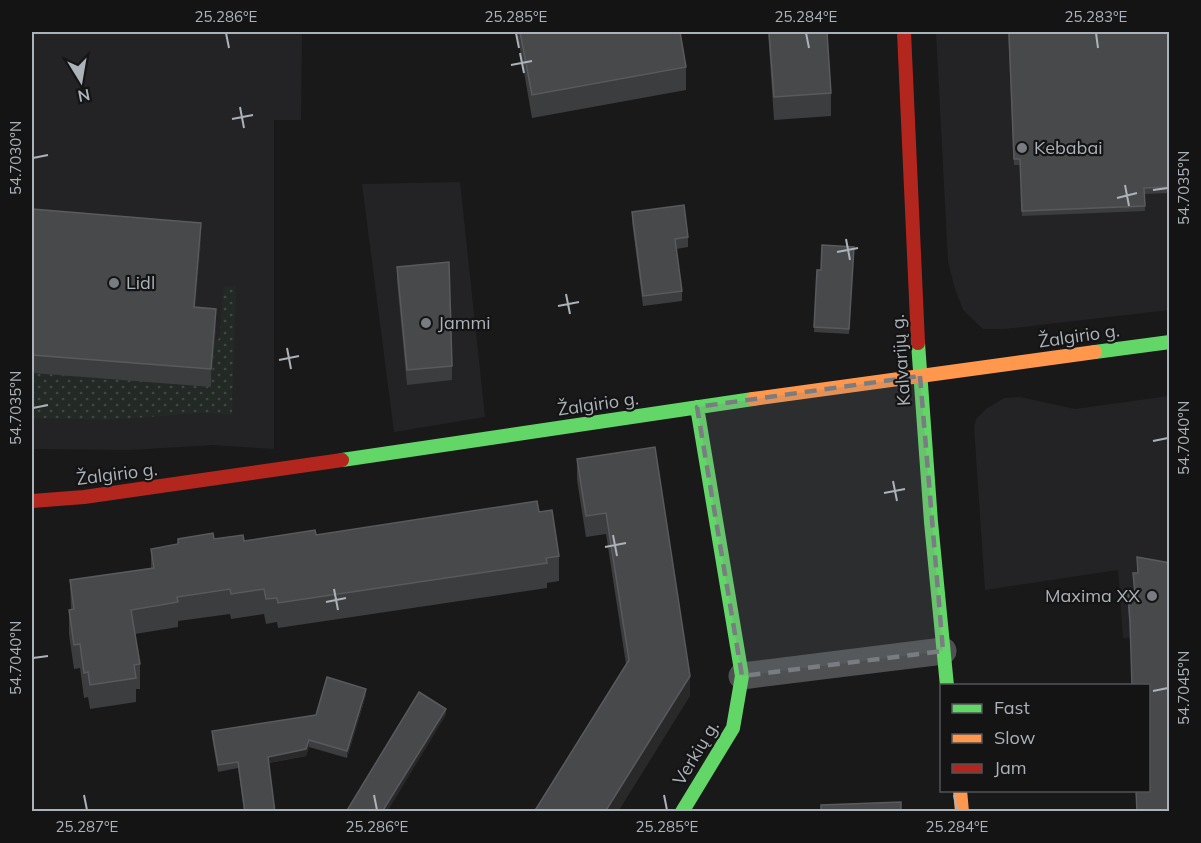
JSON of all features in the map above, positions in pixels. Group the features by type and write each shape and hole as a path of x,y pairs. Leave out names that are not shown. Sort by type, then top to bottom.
{"main road":[{"name":"Kalvarijų g.","path":"904,32 914,282 926,472 947,684"},
{"name":"Žalgirio g.","path":"32,501 84,497 166,486 697,407 1170,342"},
{"name":"Verkių g.","path":"682,812 734,728 742,676 697,407"},
{"path":"960,792 962,812"}],"street":[{"path":"742,676 943,651"}],"highlighted area":[{"path":"920,376 943,651 742,676 697,407"}],"shaded area":[{"path":"32,32 302,32 301,120 274,120 274,449 213,445 129,450 32,449"},
{"path":"936,32 1169,32 1169,310 1005,329 983,329 963,310 948,261"},
{"path":"460,182 485,417 394,432 362,184"},
{"path":"236,286 232,415 202,413 106,420 32,418 32,373 219,339 224,287"},
{"path":"1169,396 1169,636 1123,638 1118,570 985,590 974,427 976,419 986,409 1004,398 1020,397 1075,409"}],"building":[{"path":"520,32 680,32 686,67 532,95"},
{"path":"769,32 827,32 831,93 774,97"},
{"path":"1009,32 1170,32 1170,187 1144,188 1145,206 1022,211 1020,159 1014,159"},
{"path":"684,205 688,237 675,239 682,291 643,296 632,212"},
{"name":"Lidl","path":"32,209 201,223 194,307 216,309 211,369 32,355"},
{"path":"822,245 854,247 849,329 814,327 817,270 821,270"},
{"name":"Jammi","path":"449,262 452,366 407,370 397,267"},
{"path":"655,447 690,676 605,812 534,812 629,660 606,513 586,516 577,459"},
{"path":"537,501 539,512 552,510 559,556 546,558 547,563 278,603 277,598 266,599 264,589 231,594 230,589 177,597 178,602 131,610 140,664 134,665 136,678 90,685 88,672 84,673 80,644 74,645 69,610 74,609 70,580 154,568 151,549 178,544 178,539 213,533 214,539 243,535 244,541 315,530 316,535"},
{"path":"1137,557 1170,563 1170,812 1137,812 1136,792 1150,792 1150,684 1132,684 1128,593 1135,593 1133,573 1138,573"},
{"path":"327,677 366,689 347,751 309,740 306,749 268,757 275,812 245,812 238,762 218,765 212,731 316,715"},
{"path":"419,692 446,709 382,812 346,812"},
{"path":"901,802 901,812 821,812 821,805"}],"traffic: fast":[{"path":"1095,352 1170,342"},
{"path":"918,343 931,522 947,684"},
{"path":"342,460 753,399"},
{"path":"682,812 733,728 742,676 697,407"}],"traffic: slow":[{"path":"753,399 1095,352"},
{"path":"960,792 962,812"}],"traffic: jam":[{"path":"904,32 918,343"},
{"path":"32,501 84,497 342,460"}],"place":[{"name":"Kebabai","path":"1022,148"},
{"name":"Lidl","path":"114,283"},
{"name":"Jammi","path":"426,323"},
{"name":"Maxima XX","path":"1152,596"}]}
